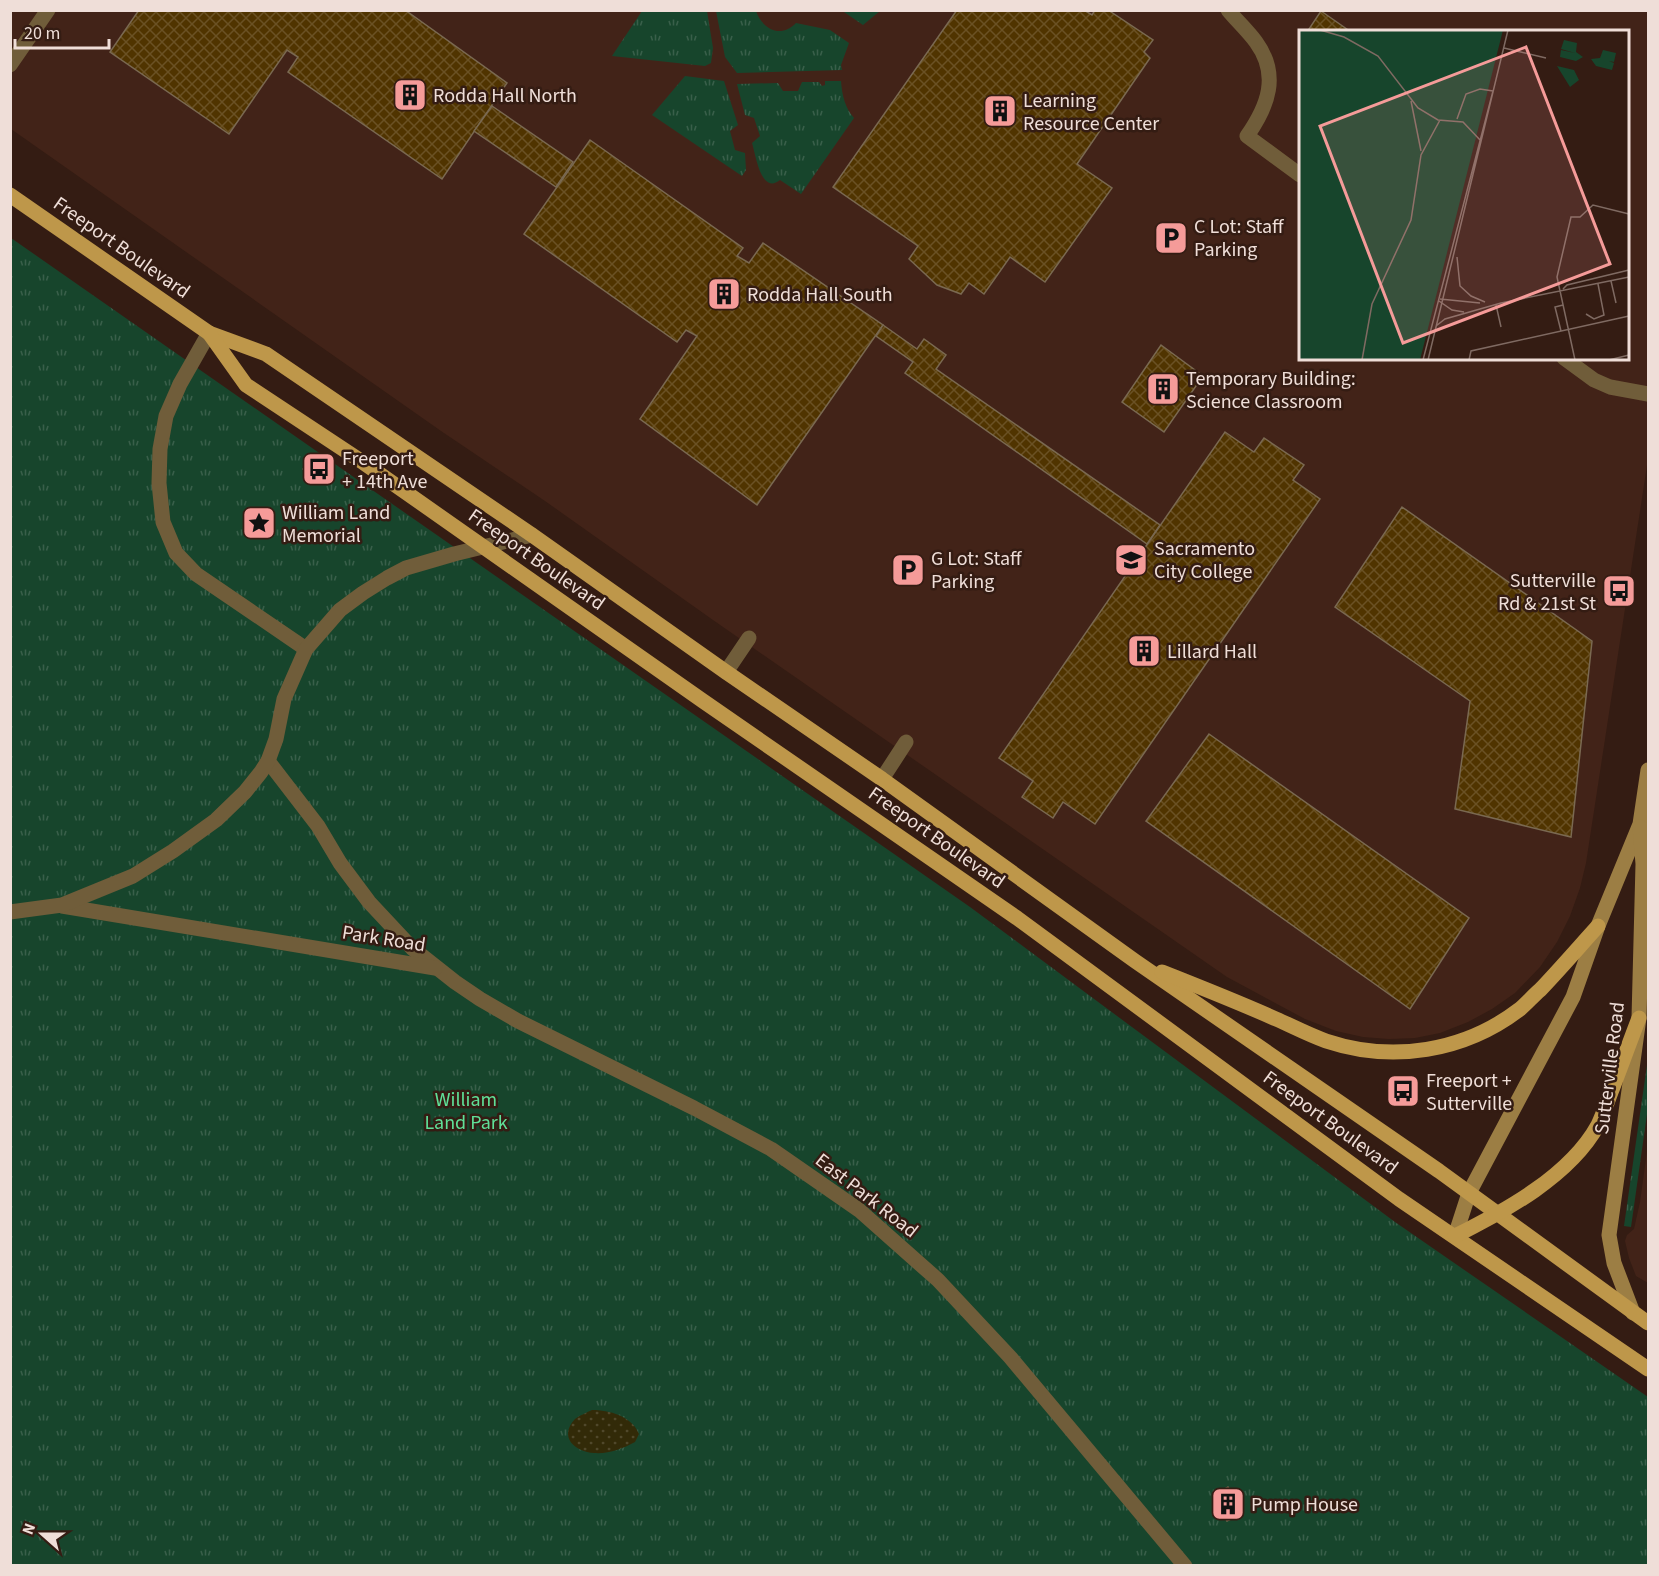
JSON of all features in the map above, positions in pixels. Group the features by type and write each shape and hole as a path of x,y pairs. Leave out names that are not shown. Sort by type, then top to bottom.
{"main road":[{"name":"Freeport Boulevard","path":"10,195 210,333 266,354 532,536 882,778 1135,961 1469,1193 1648,1323"},
{"name":"Freeport Boulevard","path":"210,333 246,385 364,464 1017,918 1399,1199 1648,1369"},
{"name":"Sutterville Road","path":"1455,1236 1469,1193 1573,997 1598,926 1640,824 1648,770"},
{"name":"Sutterville Road","path":"1633,1313 1614,1263 1609,1235 1639,1018 1646,865 1640,824"},
{"path":"1135,961 1277,1019 1324,1041 1357,1050 1387,1053 1426,1050 1450,1045 1488,1030 1521,1008 1598,926"},
{"path":"1455,1236 1497,1215 1564,1169 1582,1150 1598,1125 1639,1018"}],"street":[{"path":"10,65 48,10"},
{"path":"1228,10 1257,43 1266,60 1269,79 1268,98 1259,120 1247,136 1299,174"},
{"path":"210,333 180,384 166,416 160,449 159,483 163,522 176,553 196,574 306,649"},
{"path":"1567,360 1594,380 1610,387 1648,394"},
{"name":"Park Road","path":"62,906 132,876 173,851 216,820 245,792 268,760 276,739 284,699 306,649 340,610 387,578 414,565 532,536"},
{"path":"726,672 749,638"},
{"path":"882,778 906,742"},
{"name":"Park Road","path":"268,760 318,826 369,902 411,948 435,968"},
{"name":"Park Road","path":"10,912 62,906 435,968"},
{"name":"East Park Road","path":"435,968 480,999 518,1021 694,1108 771,1149 859,1210 938,1280 1010,1357 1185,1566"}],"shaded area":[{"name":"Sacramento City College","path":"11,11 1648,11 1648,459 1586,863 1570,916 1557,942 1540,967 1515,993 1492,1009 1440,1033 1415,1038 1389,1039 1363,1037 1336,1031 1305,1019 1227,977 545,501 441,431 11,129"},
{"path":"1648,1144 1648,1283 1636,1276 1625,1241 1627,1235 1634,1229"}],"green space":[{"path":"642,11 707,11 713,48 711,63 705,66 612,56"},
{"path":"716,11 756,11 767,27 778,31 790,28 796,23 830,30 849,43 841,65 842,70 737,73 725,57"},
{"path":"837,11 880,11 863,25 844,12"},
{"path":"685,76 724,81 738,125 730,131 735,150 745,153 746,170 742,176 652,115"},
{"path":"825,81 841,81 844,101 854,118 801,194 780,180 774,183 768,182 760,172 752,143 760,136 754,118 745,115 737,84 778,83 783,91 798,91 802,82 819,82 822,86 825,85"},
{"name":"William Land Park","path":"11,238 970,907 1395,1222 1648,1397 1648,1565 11,1565"},
{"path":"1648,1058 1648,1107 1631,1227 1624,1226"}],"sand":[{"path":"592,1410 606,1411 626,1418 639,1434 635,1442 605,1453 587,1452 575,1447 569,1437 570,1426 575,1419"}],"building":[{"name":"Rodda Hall North","path":"139,10 405,10 507,83 442,179 288,72 298,57 287,50 229,134 110,52"},
{"name":"Learning Resource Center","path":"957,10 1084,10 1092,15 1095,10 1108,10 1153,40 1144,52 1150,58 1077,164 1112,188 1045,282 1010,257 984,294 969,283 961,294 937,285 909,259 918,246 833,187"},
{"path":"1321,11 1348,30 1308,30"},
{"path":"492,106 573,162 556,187 474,131"},
{"name":"Rodda Hall South","path":"590,140 743,248 737,256 749,263 763,243 883,325 757,505 640,419 697,336 686,330 677,342 524,234"},
{"path":"883,325 917,349 924,339 946,355 936,369 1160,525 1147,544 905,373 913,362 876,336"},
{"name":"Temporary Building: Science Classroom","path":"1161,345 1203,376 1164,432 1122,402"},
{"name":"Lillard Hall","path":"1225,432 1254,452 1264,438 1304,465 1293,480 1320,499 1095,824 1063,802 1053,818 1022,797 1033,781 999,758"},
{"path":"310,459 329,472 323,482 303,469"},
{"path":"1402,507 1592,641 1571,837 1455,809 1470,701 1335,607"},
{"path":"1209,734 1469,918 1410,1009 1146,821"},
{"name":"Pump House","path":"1228,1487 1243,1513 1227,1521 1213,1496"}],"place":[{"name":"Rodda Hall North","path":"410,95"},
{"name":"Learning Resource Center","path":"1000,111"},
{"name":"C Lot: Staff Parking","path":"1171,238"},
{"name":"Rodda Hall South","path":"724,294"},
{"name":"Temporary Building: Science Classroom","path":"1163,389"},
{"name":"Freeport + 14th Ave","path":"319,469"},
{"name":"William Land Memorial","path":"259,523"},
{"name":"Sacramento City College","path":"1131,560"},
{"name":"G Lot: Staff Parking","path":"908,570"},
{"name":"Sutterville Rd & 21st St","path":"1619,591"},
{"name":"Lillard Hall","path":"1144,651"},
{"name":"Freeport + Sutterville","path":"1403,1091"},
{"name":"Pump House","path":"1228,1504"}]}
